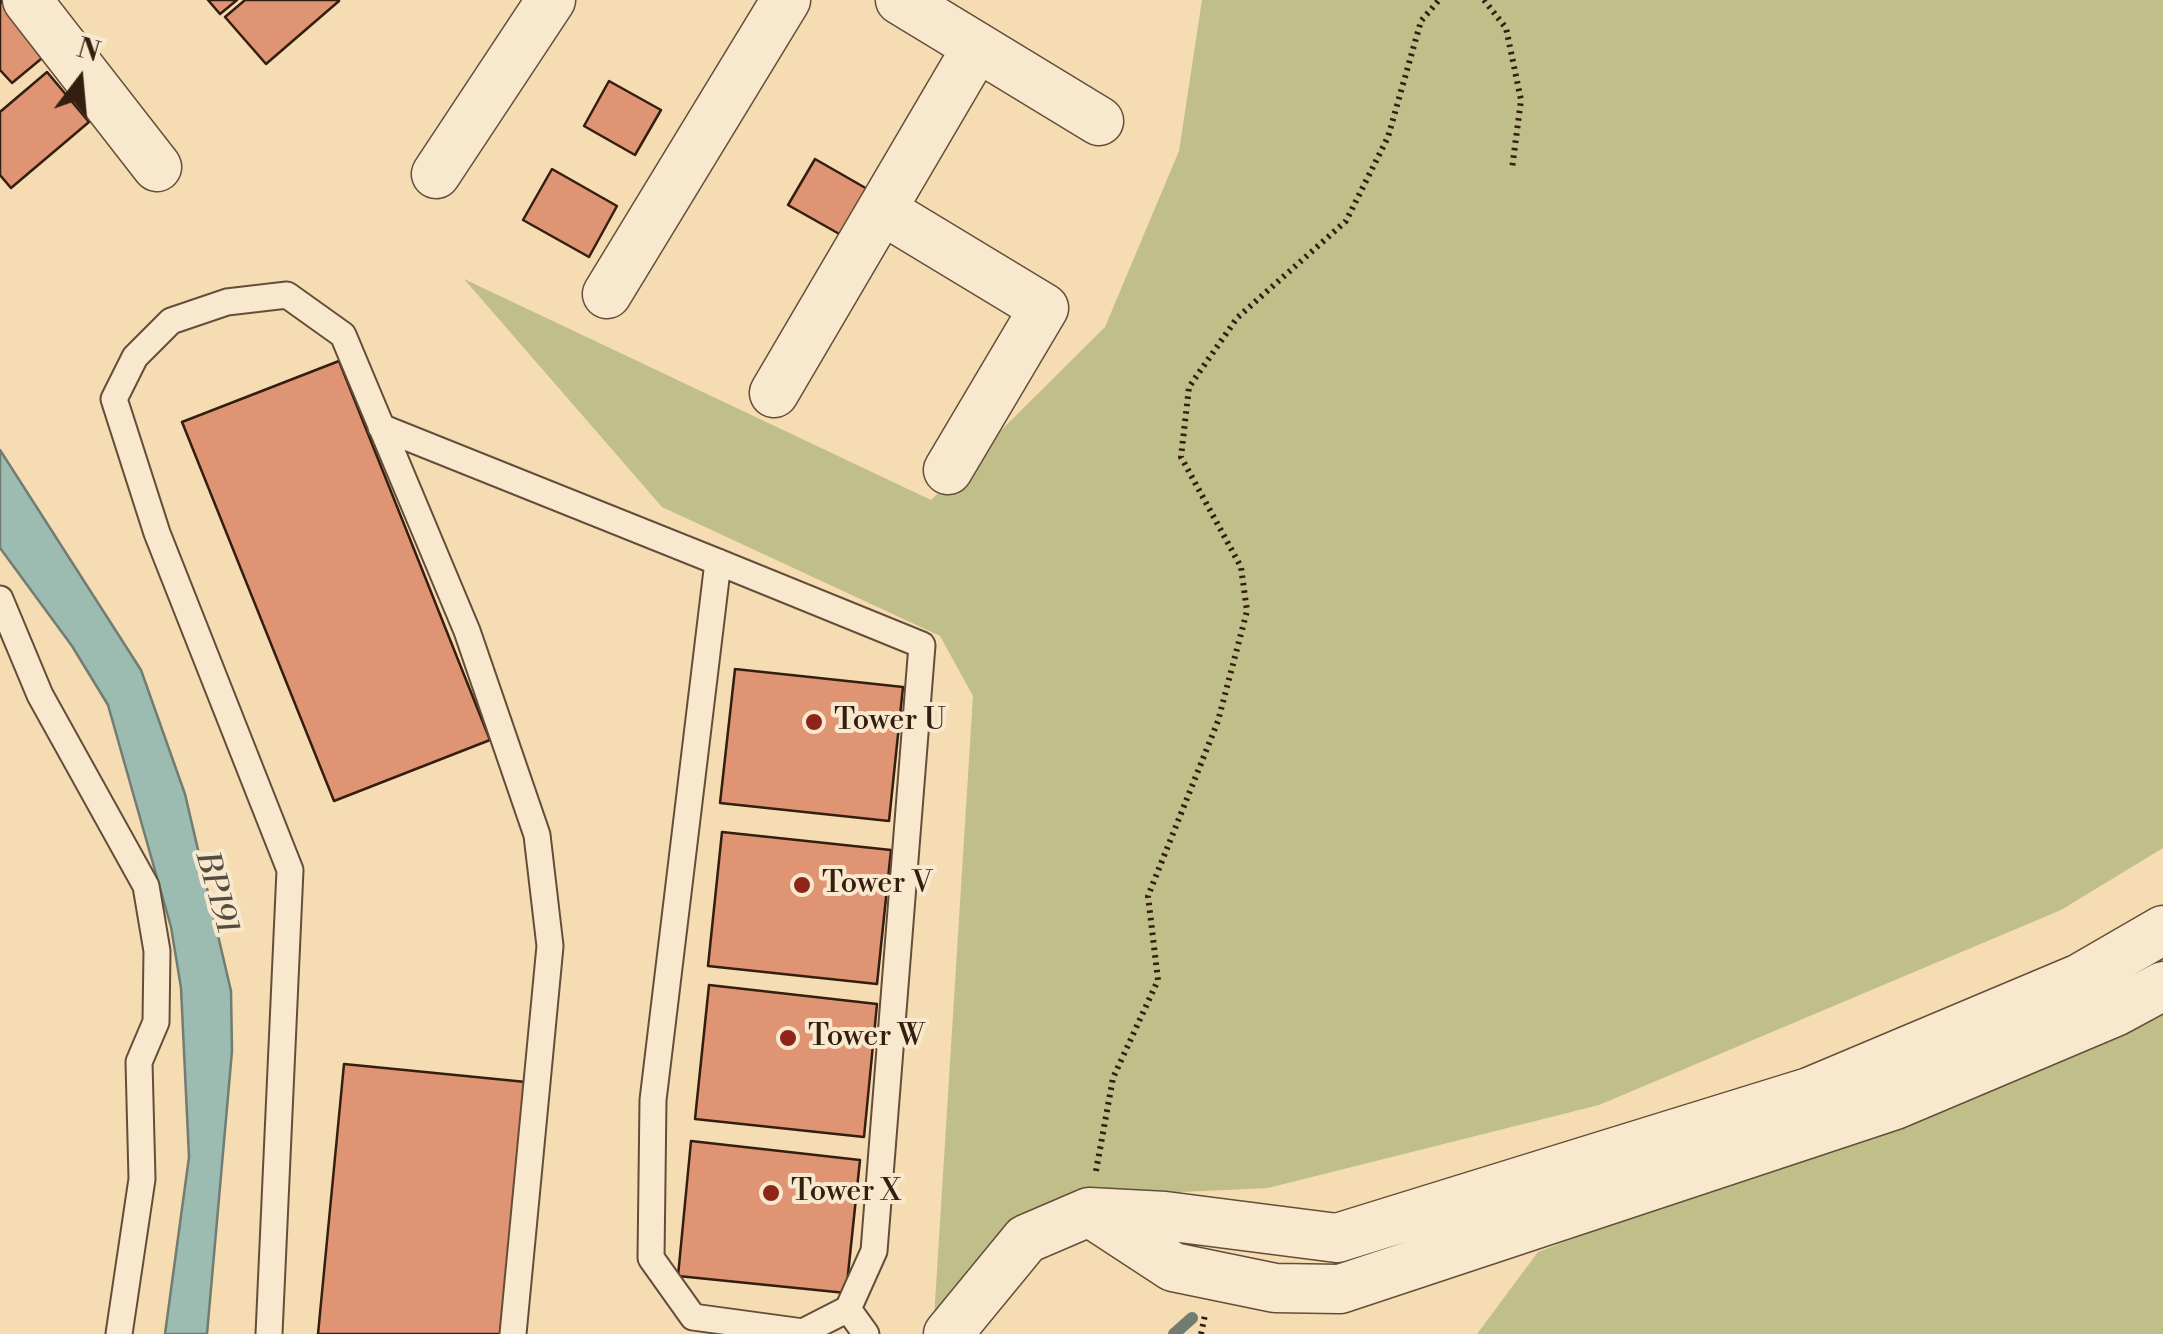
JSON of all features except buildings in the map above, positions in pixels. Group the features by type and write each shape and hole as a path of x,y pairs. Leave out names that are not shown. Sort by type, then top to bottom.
{"street":[{"path":"27,0 157,167"},
{"path":"436,174 551,0"},
{"path":"607,294 786,0"},
{"path":"900,0 1099,120"},
{"path":"774,393 977,46"},
{"path":"882,210 1044,308 948,470"},
{"path":"948,1334 1026,1240 1089,1212 1165,1216 1337,1238 1809,1092 2080,978 2163,930"},
{"path":"1089,1212 1174,1266 1276,1288 1340,1289 1895,1105 2115,1012 2163,986"}],"lane":[{"path":"269,1334 290,870 157,533 114,399 135,357 172,322 227,302 287,295 343,335 467,631 537,835 550,946 513,1334"},
{"path":"382,427 718,562 922,645 874,1251 848,1310 803,1332 692,1317 650,1258 654,1100 718,562"},
{"path":"0,599 40,694 146,886 158,951 156,1022 139,1062 142,1180 119,1334"},
{"path":"848,1310 866,1334"}],"path":[{"path":"1089,1212 1113,1078 1158,980 1148,896 1218,722 1246,611 1241,567 1182,457 1189,387 1237,318 1346,221 1388,137 1421,21 1439,0"},
{"path":"1484,0 1506,28 1521,100 1512,169"}],"shaded area":[{"path":"1202,0 2163,0 2163,848 2061,910 1599,1105 1268,1188 1073,1197 933,1334 973,696 940,636 662,507 464,279 931,500 1105,327 1179,151"},
{"path":"2163,1014 2163,1334 1477,1334 1538,1252"}],"water":[{"path":"0,450 141,670 185,794 231,991 232,1051 207,1334 165,1334 189,1157 181,988 171,927 108,705 72,646 0,548"}],"waterway":[{"path":"1174,1334 1192,1318"}],"place":[{"name":"Tower U","path":"814,722"},
{"name":"Tower V","path":"802,885"},
{"name":"Tower W","path":"788,1038"},
{"name":"Tower X","path":"771,1193"}],"water label":[{"name":"BP191","path":"215,892"}]}
